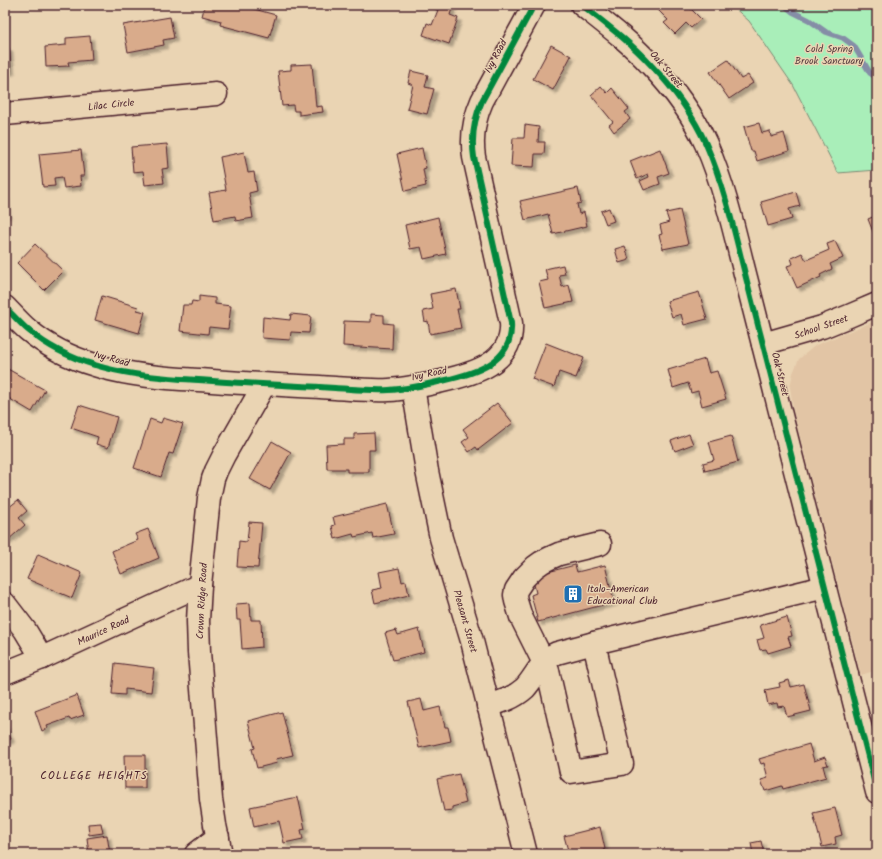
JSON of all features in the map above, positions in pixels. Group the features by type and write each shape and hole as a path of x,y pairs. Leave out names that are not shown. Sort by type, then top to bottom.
{"street":[{"name":"Ivy Road","path":"5,307 23,326 45,342 75,358 123,372 149,377 264,385 387,390 413,387 454,378 482,369 494,362 503,352 509,341 512,329 474,156 473,135 477,115 482,101 534,5"},
{"name":"Oak Street","path":"582,5 626,41 660,74 686,109 700,133 711,158 728,210 877,792"},
{"name":"Lilac Circle","path":"5,114 216,94"},
{"name":"School Street","path":"763,344 822,326 877,304"},
{"name":"Crown Ridge Road","path":"220,846 211,799 199,652 198,621 200,585 209,498 213,479 224,455 264,385"},
{"name":"Pleasant Street","path":"413,387 427,471 441,538 468,624 526,854"},
{"path":"594,643 622,764 571,772 550,676 519,612 516,601 516,590 524,578 535,567 550,558 559,554 600,544"},
{"name":"Maurice Road","path":"5,674 200,585"},
{"path":"488,706 507,700 519,693 544,662 552,655 557,653 825,588"},
{"path":"5,604 42,658"},
{"path":"196,854 220,846"}],"shaded area":[{"path":"877,320 877,670 861,675 794,413 790,387 793,373 799,359 816,345"}],"green space":[{"name":"Cold Spring Brook Sanctuary","path":"731,5 871,5 877,8 877,170 838,173 793,85 749,21"}],"building":[{"path":"205,5 239,5 276,15 269,38 220,25 221,21 202,16"},
{"path":"434,5 453,5 450,15 458,18 449,44 423,35 427,23 432,25 438,10 433,8"},
{"path":"662,5 687,5 701,19 691,28 686,23 675,34 664,23 668,20 658,10"},
{"path":"170,17 174,38 163,40 164,45 128,52 123,25"},
{"path":"90,36 92,60 68,62 69,66 46,67 45,47 66,45 66,38"},
{"path":"551,45 571,56 553,90 533,79"},
{"path":"9,48 11,71 5,72 5,49"},
{"path":"728,60 741,79 748,75 753,83 729,99 710,72"},
{"path":"312,64 316,107 322,106 323,112 299,115 299,111 294,111 293,105 282,106 278,71 291,70 291,65"},
{"path":"411,71 428,75 425,87 434,89 427,114 407,109 413,85 408,83"},
{"path":"601,86 607,93 612,88 629,109 625,112 630,119 614,132 609,125 613,122 591,95"},
{"path":"759,123 762,133 770,131 771,137 784,133 789,151 757,161 754,151 751,151 744,127"},
{"path":"525,125 539,127 538,142 545,142 544,154 535,154 534,167 511,166 513,138 524,138"},
{"path":"167,144 169,168 162,169 164,183 145,185 143,171 133,172 131,147"},
{"path":"422,148 426,168 423,169 426,186 405,191 397,154"},
{"path":"660,149 669,173 658,177 660,184 644,190 640,181 649,177 648,174 637,179 630,161"},
{"path":"81,150 84,176 80,176 81,186 64,188 62,177 54,178 55,186 43,187 39,154"},
{"path":"244,152 248,173 254,172 257,191 249,193 253,218 236,221 235,216 214,220 209,193 226,190 220,157"},
{"path":"578,188 581,203 577,204 579,214 584,212 587,226 553,234 548,214 525,220 520,201"},
{"path":"796,192 800,206 789,209 792,219 768,226 761,202"},
{"path":"5,196 7,215 5,215"},
{"path":"609,208 614,221 606,224 601,211"},
{"path":"680,210 688,244 663,249 659,235 662,234 660,225 669,222 666,213"},
{"path":"877,215 877,242 868,219"},
{"path":"438,217 446,254 424,259 421,247 410,249 405,225"},
{"path":"835,241 843,258 830,264 832,269 820,275 821,277 797,288 787,266 793,264 791,258 802,253 806,260 829,250 827,244"},
{"path":"35,244 63,271 44,290 17,263"},
{"path":"625,246 629,260 619,263 615,249"},
{"path":"563,265 565,274 559,275 562,287 569,285 573,302 545,308 539,282 548,280 545,269"},
{"path":"456,289 460,309 457,309 461,328 430,334 428,321 425,322 423,311 433,309 430,294"},
{"path":"699,292 707,319 684,325 681,314 672,317 667,301"},
{"path":"102,296 138,307 137,310 145,312 139,333 95,320"},
{"path":"199,296 215,298 215,304 231,306 228,329 209,327 208,334 180,331 183,305 191,305 192,301 199,302"},
{"path":"291,314 311,316 309,333 291,332 290,340 262,338 263,317 290,320"},
{"path":"371,314 384,315 384,323 393,324 392,349 343,346 344,321 371,322"},
{"path":"546,343 584,358 576,378 559,372 554,387 532,379"},
{"path":"705,359 709,373 717,371 726,399 702,406 698,391 691,393 688,383 673,388 668,370"},
{"path":"6,368 45,390 32,412 5,396"},
{"path":"497,403 513,423 478,450 476,447 469,452 462,442 469,437 463,429"},
{"path":"79,405 117,417 108,448 96,444 98,437 71,428"},
{"path":"163,418 183,424 173,454 169,453 161,477 134,468 150,419 161,423"},
{"path":"374,433 375,450 369,450 369,472 347,472 347,469 327,469 326,445 344,444 344,439 354,439 354,434"},
{"path":"689,434 693,444 675,451 671,441"},
{"path":"731,436 738,462 705,471 703,463 714,460 709,442"},
{"path":"272,441 291,452 270,490 250,479"},
{"path":"18,500 27,511 19,518 25,525 7,541 5,538 5,504 8,508"},
{"path":"387,504 394,534 373,538 372,533 354,537 353,534 335,539 332,526 335,525 333,517"},
{"path":"249,522 262,523 258,568 237,567 239,541 247,542"},
{"path":"148,529 159,558 121,574 112,551 138,540 135,534"},
{"path":"38,554 82,573 72,598 27,579"},
{"name":"Italo-American Educational Club","path":"575,565 577,572 605,565 614,602 538,622 531,595 536,593 532,576"},
{"path":"399,568 402,582 406,581 409,595 375,603 372,590 382,588 379,572"},
{"path":"250,603 251,620 261,620 262,647 242,649 240,620 237,620 236,604"},
{"path":"787,617 792,636 788,637 791,646 768,653 766,649 760,650 757,640 764,638 760,625"},
{"path":"419,629 424,652 393,660 385,633 396,630 398,635"},
{"path":"115,663 154,668 151,692 125,689 125,695 112,694"},
{"path":"789,680 791,687 804,684 811,711 787,717 784,706 778,707 777,703 768,705 765,690 780,687 779,683"},
{"path":"77,695 84,715 70,720 69,718 47,726 48,728 42,731 35,711"},
{"path":"421,699 424,711 440,707 445,727 448,727 451,741 419,748 408,702"},
{"path":"282,712 293,755 276,759 277,763 257,768 252,749 255,748 248,721"},
{"path":"5,725 11,739 5,742"},
{"path":"809,744 814,761 825,757 828,765 823,766 826,777 783,789 782,786 765,791 761,780 768,778 764,763 761,764 759,759"},
{"path":"124,755 145,755 145,788 125,788"},
{"path":"459,774 466,803 452,807 452,810 444,811 437,779"},
{"path":"298,797 305,829 301,830 303,839 284,843 279,821 254,827 250,807"},
{"path":"835,808 842,835 835,837 836,844 822,847 813,813"},
{"path":"101,823 103,833 89,835 88,824"},
{"path":"600,827 605,849 603,850 604,854 569,854 564,836"},
{"path":"107,835 110,854 89,854 87,838"},
{"path":"761,841 764,854 753,854 751,843"}],"waterway":[{"path":"784,5 826,32 843,38 854,46 870,73 877,78"}],"cycle path":[{"path":"5,307 35,336 68,355 106,368 148,376 236,383 382,390 409,388 454,378 466,375 489,364 499,357 506,348 510,337 511,323 474,157 474,128 482,101 534,5"},
{"path":"582,5 635,49 667,83 682,102 701,133 712,159 723,189 877,792"}],"place":[{"name":"Italo-American Educational Club","path":"573,594"}],"district":[{"name":"COLLEGE HEIGHTS","path":"94,775"}]}
